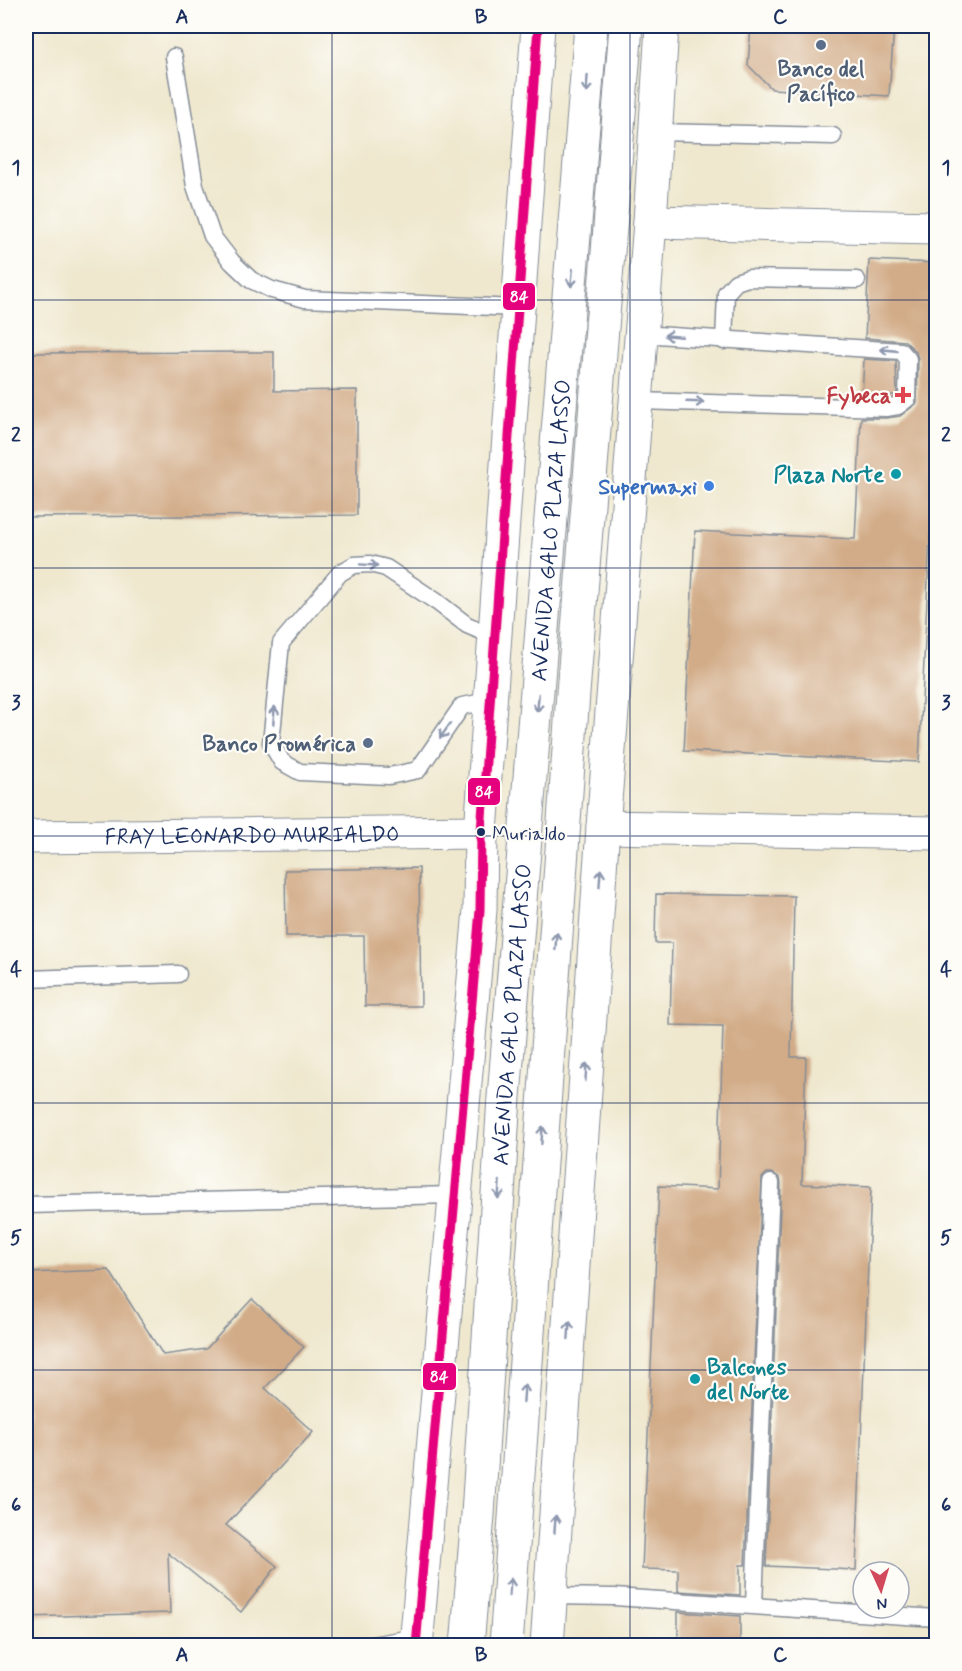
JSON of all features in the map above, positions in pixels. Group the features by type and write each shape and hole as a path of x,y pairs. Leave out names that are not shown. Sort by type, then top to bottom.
{"main road":[{"name":"AVENIDA GALO PLAZA LASSO","path":"416,1641 480,910 481,832 538,26"},
{"name":"AVENIDA GALO PLAZA LASSO","path":"467,1646 478,1515 505,1086 533,766 591,26"},
{"name":"AVENIDA GALO PLAZA LASSO","path":"506,1646 573,693 626,26"},
{"path":"547,1646 603,827 650,222 662,26"},
{"path":"650,222 936,228"},
{"path":"603,827 936,833"},
{"name":"FRAY LEONARDO MURIALDO","path":"26,837 481,832"}],"lane":[{"path":"174,57 195,186 205,216 212,236 232,262 251,280 272,290 305,299 518,308"},
{"path":"656,132 833,136"},
{"path":"724,340 726,293 736,282 748,278 857,280"},
{"path":"636,401 886,408 898,406 907,399 908,359 901,351 641,334"},
{"path":"490,701 462,706 417,770 389,776 300,772 282,762 271,743 281,644 340,573 354,565 370,564 386,568 467,625 495,637"},
{"path":"26,979 178,974"},
{"path":"754,1605 771,1183"},
{"path":"26,1205 454,1195"},
{"path":"550,1596 614,1597 936,1618"},
{"path":"366,1646 416,1641"}],"building":[{"name":"Banco del Pacífico","path":"751,26 894,26 889,96 772,89 748,65"},
{"name":"Plaza Norte","path":"869,260 936,263 936,418 919,762 684,751 695,531 855,539 861,418 900,416 917,403 918,359 916,352 905,341 865,338"},
{"path":"274,352 274,391 357,390 357,515 26,517 26,353"},
{"path":"864,359 896,361 897,394 885,397 862,397"},
{"path":"419,868 421,1006 365,1006 364,936 286,936 285,870"},
{"path":"656,894 794,896 791,1057 806,1057 802,1184 871,1187 856,1560 851,1560 851,1570 766,1566 781,1183 780,1178 772,1173 767,1173 762,1178 745,1565 740,1565 740,1595 678,1591 678,1570 642,1569 659,1186 718,1189 723,1026 670,1025 672,943 655,943"},
{"path":"109,1270 163,1355 206,1349 252,1299 304,1347 265,1388 313,1432 226,1525 277,1566 241,1612 168,1553 170,1613 26,1617 26,1273"},
{"path":"678,1612 740,1616 740,1646 678,1646"}],"transit line":[{"name":"84","path":"416,1646 480,910 481,832 538,26"}],"place":[{"name":"Banco del Pacífico","path":"821,45"},
{"name":"Fybeca","path":"903,395"},
{"name":"Plaza Norte","path":"896,474"},
{"name":"Supermaxi","path":"709,486"},
{"name":"Banco Promérica","path":"368,743"},
{"name":"Murialdo","path":"481,832"},
{"name":"Balcones del Norte","path":"695,1379"}]}
